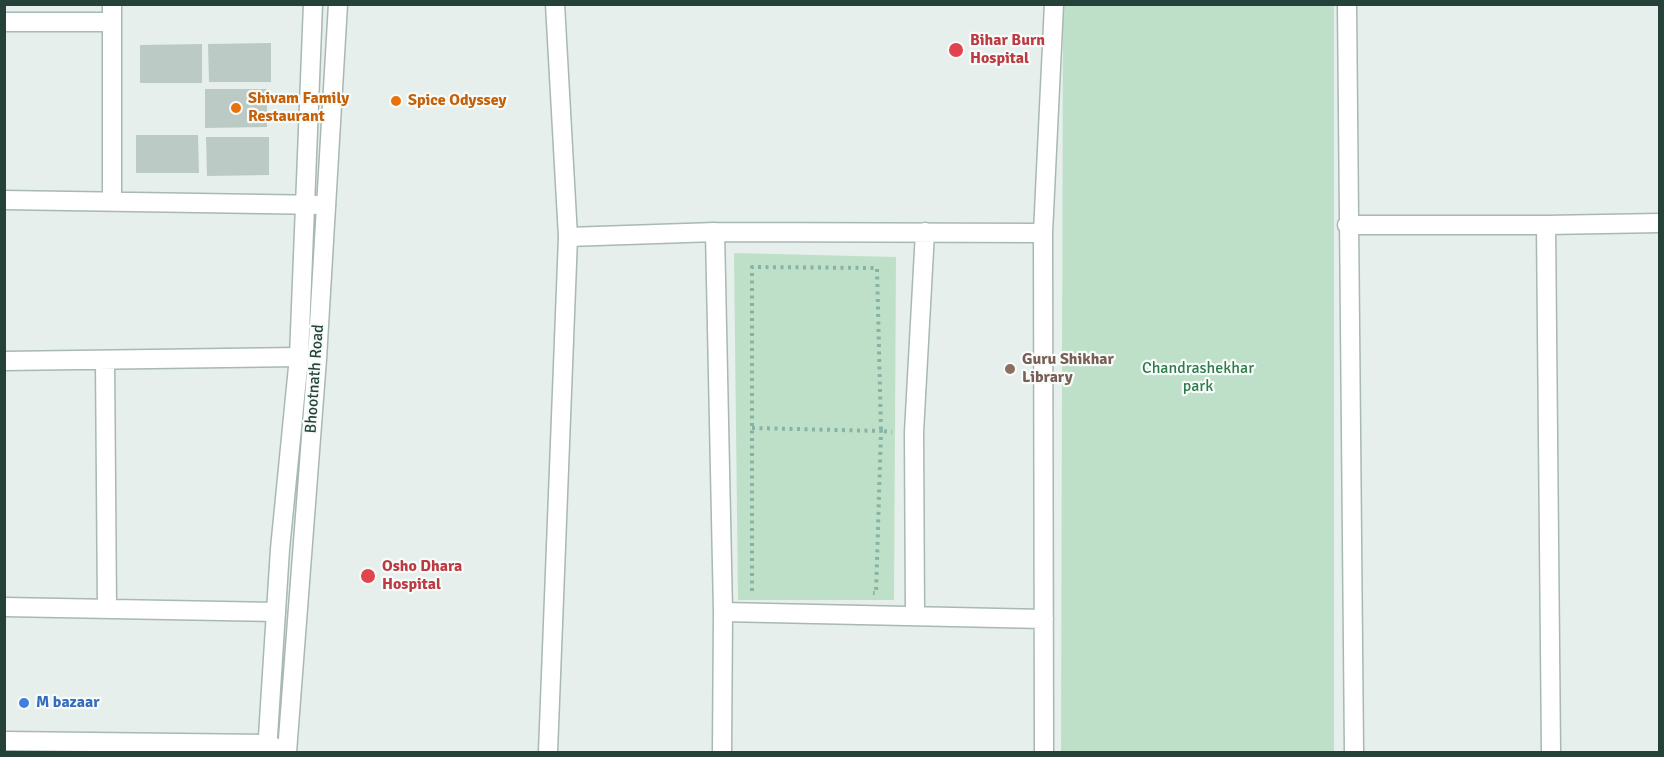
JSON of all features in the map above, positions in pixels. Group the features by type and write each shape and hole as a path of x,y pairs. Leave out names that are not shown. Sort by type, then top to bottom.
{"street":[{"name":"Bhootnath Road","path":"267,748 276,612 299,357 307,205 313,4"},
{"name":"Bhootnath Road","path":"287,752 317,360 338,4"},
{"path":"548,753 568,237 555,4"},
{"path":"1044,753 1043,233 1054,4"},
{"path":"1347,4 1347,225 1354,753"},
{"path":"4,22 112,13 112,201"},
{"path":"4,200 326,205"},
{"path":"1347,225 1659,224"},
{"path":"1545,225 1551,753"},
{"path":"568,237 715,232 1043,233"},
{"path":"715,232 723,612 722,753"},
{"path":"915,616 914,432 925,232"},
{"path":"4,361 299,357"},
{"path":"105,360 107,609"},
{"path":"4,607 276,612"},
{"path":"723,612 1044,619"},
{"path":"4,741 267,748 287,752"}],"path":[{"path":"763,591 752,591 752,267 877,268 881,432 876,593 865,593"},
{"path":"752,428 914,432"}],"green space":[{"name":"Chandrashekhar park","path":"1063,5 1334,5 1334,752 1061,752"},
{"path":"734,253 896,257 894,600 738,600"}],"building":[{"path":"271,43 271,82 209,82 208,44"},
{"path":"202,44 202,83 140,83 140,45"},
{"name":"Shivam Family Restaurant","path":"205,89 267,89 267,127 205,128"},
{"path":"136,135 198,135 199,173 136,173"},
{"path":"206,137 269,137 269,175 207,176"}],"place":[{"name":"Bihar Burn Hospital","path":"956,50"},
{"name":"Spice Odyssey","path":"396,101"},
{"name":"Shivam Family Restaurant","path":"236,108"},
{"name":"Guru Shikhar Library","path":"1010,369"},
{"name":"Osho Dhara Hospital","path":"368,576"},
{"name":"M bazaar","path":"24,703"}]}
